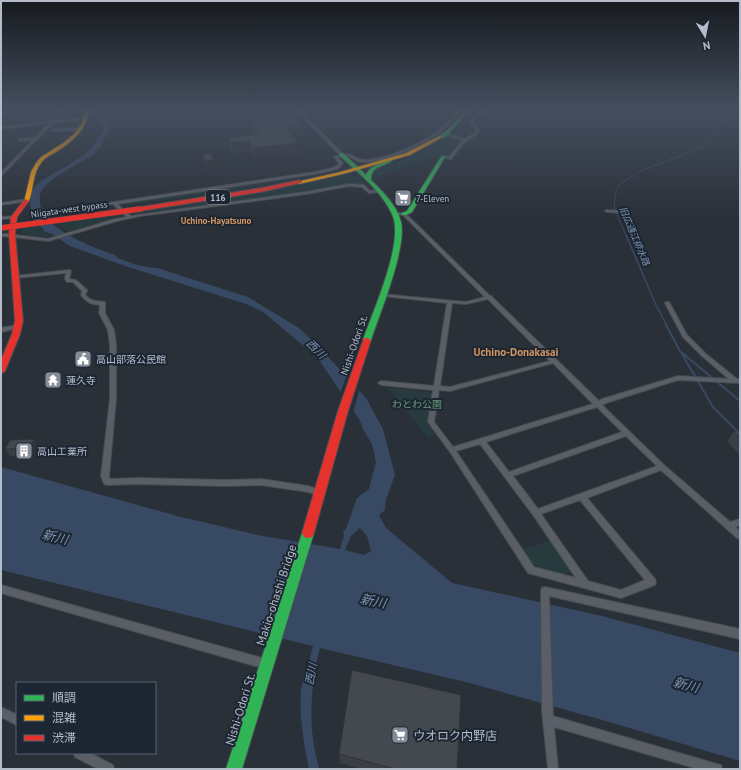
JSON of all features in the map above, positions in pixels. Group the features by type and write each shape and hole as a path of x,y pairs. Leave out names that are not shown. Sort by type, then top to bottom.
{"main road":[{"path":"1,371 16,334 20,315 15,277 12,234 14,217 27,200 30,179 39,161 62,146"},
{"name":"116","path":"356,169 392,159 426,146"},
{"name":"Nishi-Odori St.","path":"305,540 344,407 383,295 399,233 398,221 378,191 342,155"},
{"path":"404,214 409,212 443,157"},
{"path":"368,180 368,173 370,170 387,164 392,159"},
{"name":"Niigata-west bypass","path":"1,227 138,208 294,182 356,169"},
{"name":"Makio-ohashi Bridge","path":"267,660 305,540"},
{"name":"Nishi-Odori St.","path":"234,769 267,660"}],"street":[{"path":"1,175 29,146"},
{"path":"333,146 342,155"},
{"path":"101,205 315,173 338,167 341,164 336,157 342,155 350,155 356,160 364,161 379,159 413,146"},
{"path":"443,157 450,158 460,146"},
{"path":"1,235 12,234 38,240 48,240 130,217 306,193 349,185 363,186 369,192 378,191"},
{"path":"1,204 27,200"},
{"path":"114,203 130,217"},
{"path":"607,211 624,212"},
{"path":"394,214 404,214 662,467 740,536"},
{"path":"1,218 14,217"},
{"path":"15,277 69,271 67,279 69,281 74,281 85,291 83,295 87,301 91,304 104,303 102,313 111,330 113,345 113,399 105,476 107,482 261,482 308,489 320,493"},
{"path":"383,295 466,303 490,297"},
{"path":"450,301 431,422 452,450 531,570 621,594 652,582 581,496"},
{"path":"667,303 685,336 704,355 736,381"},
{"path":"1,330 17,327"},
{"path":"381,383 450,389 555,361"},
{"path":"452,450 681,377 736,381"},
{"path":"508,475 627,433"},
{"path":"482,441 536,513 586,585"},
{"path":"536,513 662,467"},
{"path":"729,526 740,522"},
{"path":"1,589 267,660"},
{"path":"553,769 548,716 545,590 740,634"},
{"path":"1,712 16,720"},
{"path":"548,716 717,769"},
{"path":"80,754 109,769"}],"green space":[{"path":"431,146 457,146 449,157 428,158 380,176 376,180 378,183 373,178 372,171 410,157"},
{"path":"341,167 250,188 122,206 119,204 214,189 217,190 219,188 250,184 254,185 255,183"},
{"path":"345,174 358,176 368,187 353,184 265,198 261,197 259,199 227,203 223,202 219,204 142,214 131,215 129,213 255,193"},
{"path":"124,214 125,216 68,232 54,222"},
{"path":"38,224 44,233 54,236 36,238 20,232 23,226"},
{"name":"わとわ公園","path":"387,387 432,393 427,423 435,435 428,438"},
{"path":"550,540 571,572 565,574 532,565 522,550"}],"water":[{"path":"92,146 100,146 92,156 71,167 52,180 41,191 40,202 43,211 49,220 70,236 126,261 141,266 157,268 248,297 299,328 317,345 366,398 383,429 395,475 386,500 385,510 379,515 386,528 452,583 602,616 740,653 740,761 613,723 470,683 320,648 314,680 311,718 313,743 319,769 309,769 302,730 301,691 313,646 1,570 1,467 181,517 263,536 340,549 344,536 343,532 346,529 357,498 369,489 376,462 372,444 359,419 317,357 263,312 246,304 125,266 70,246 52,234 45,232 31,214 30,203 35,186 72,163","holes":["360,528 367,536 371,551 364,555 345,550 351,536"]}],"pier":[{"path":"347,373 360,388 353,413 340,394"}],"building":[{"path":"252,146 272,146 253,148"},
{"path":"211,153 214,160 205,161 202,154"},
{"path":"740,430 740,437 734,431"},
{"path":"34,439 29,448 5,449 10,440"},
{"name":"ウオロク内野店","path":"352,670 461,695 457,769 395,769 339,754"}],"waterway":[{"name":"旧広通江排水路","path":"626,236 614,207 616,191 620,184 643,170 705,146"},
{"name":"旧広通江排水路","path":"626,235 656,305 667,326"},
{"name":"旧広通江排水路","path":"666,325 680,351 740,401"},
{"name":"旧広通江排水路","path":"682,354 713,407 740,434"}],"traffic: fast":[{"path":"341,154 382,195 395,213 398,222 399,232 393,263 367,340"},
{"path":"404,214 409,212 443,157"},
{"path":"368,181 368,175 373,168 392,159"},
{"path":"234,769 308,533"}],"traffic: slow":[{"path":"26,201 33,172 39,161 62,146"},
{"path":"299,182 341,173 408,154 424,146"}],"traffic: jam":[{"path":"140,209 261,190 299,182"},
{"path":"1,371 16,334 19,321 12,234 14,217 26,201"},
{"path":"1,228 140,209"},
{"path":"308,533 343,411 367,340"}],"place":[{"name":"7-Eleven","path":"403,198"},
{"name":"高山部落公民館","path":"83,359"},
{"name":"蓮久寺","path":"53,380"},
{"name":"高山工業所","path":"24,451"},
{"name":"ウオロク内野店","path":"400,735"}],"district":[{"name":"Uchino-Hayatsuno","path":"216,220"},
{"name":"Uchino-Donakasai","path":"516,352"}],"water label":[{"name":"西川","path":"316,349"},
{"name":"新川","path":"55,537"},
{"name":"新川","path":"373,601"},
{"name":"西川","path":"311,674"},
{"name":"新川","path":"686,685"}]}
